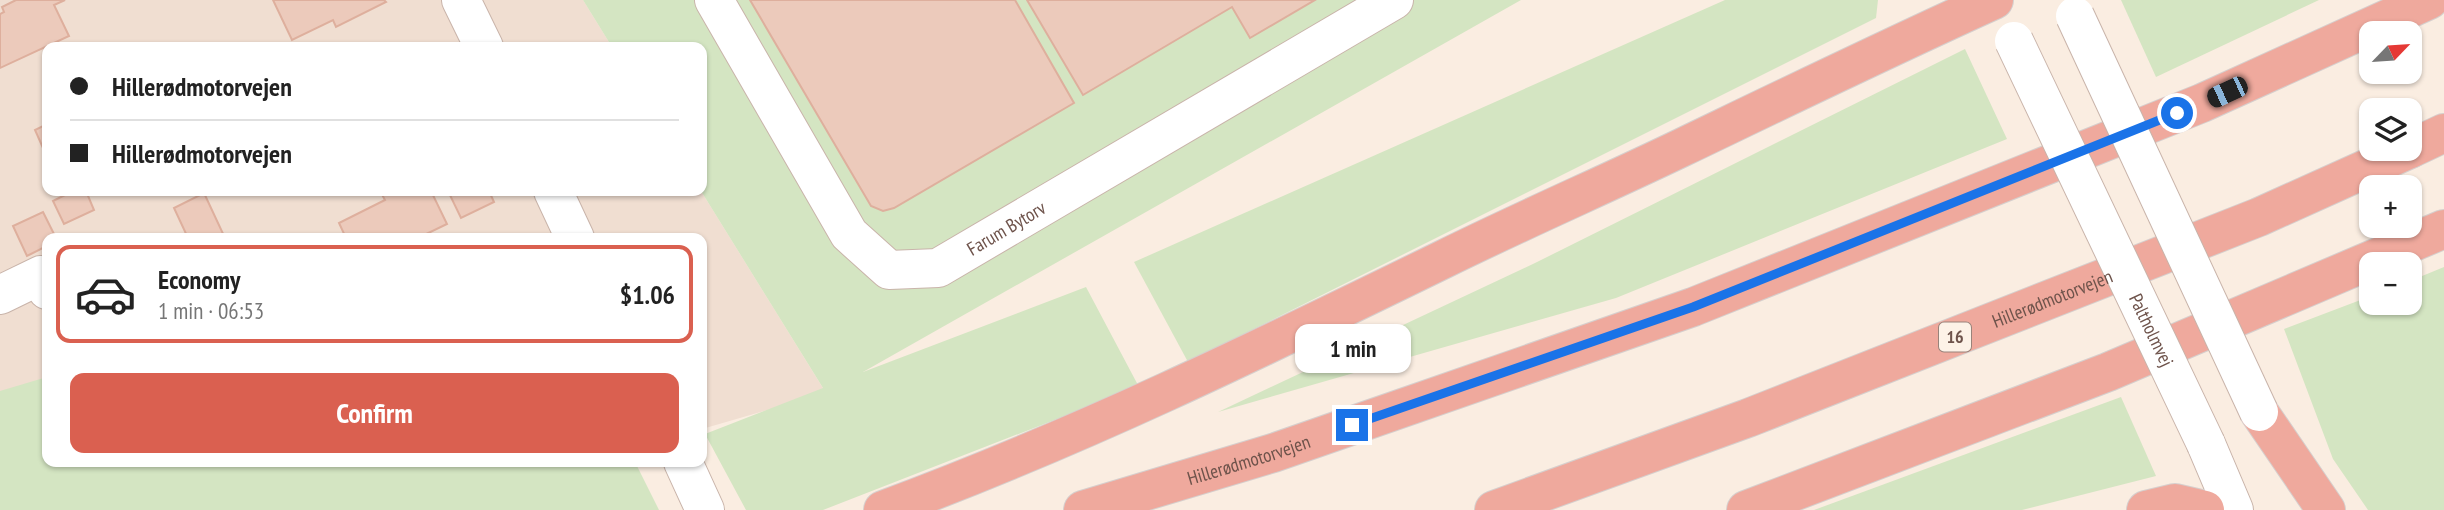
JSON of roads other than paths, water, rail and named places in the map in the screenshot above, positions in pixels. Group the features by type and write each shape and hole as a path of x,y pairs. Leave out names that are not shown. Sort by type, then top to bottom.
{"highway":[{"path":"883,510 1029,454 1142,404 1548,209 1684,147 1875,53 1996,0"},
{"name":"Hillerødmotorvejen","path":"1083,510 1273,453 1693,307 2202,103 2429,0"},
{"name":"Hillerødmotorvejen","path":"2422,143 2444,133"},
{"name":"Hillerødmotorvejen","path":"1494,510 1748,418 1978,328 2259,217 2383,161"},
{"path":"1746,510 2108,372 2444,229"},
{"path":"2259,412 2326,510"},
{"path":"2146,510 2175,503 2205,510"}],"street":[{"path":"461,0 482,42"},
{"name":"Farum Bytorv","path":"714,0 849,234 889,270 938,268 1394,0"},
{"name":"Paltholmvej","path":"1996,0 2206,444 2234,510"},
{"path":"2071,8 2304,510"},
{"path":"555,196 573,233"},
{"path":"0,295 41,275 42,278"},
{"path":"685,467 705,510"}]}
